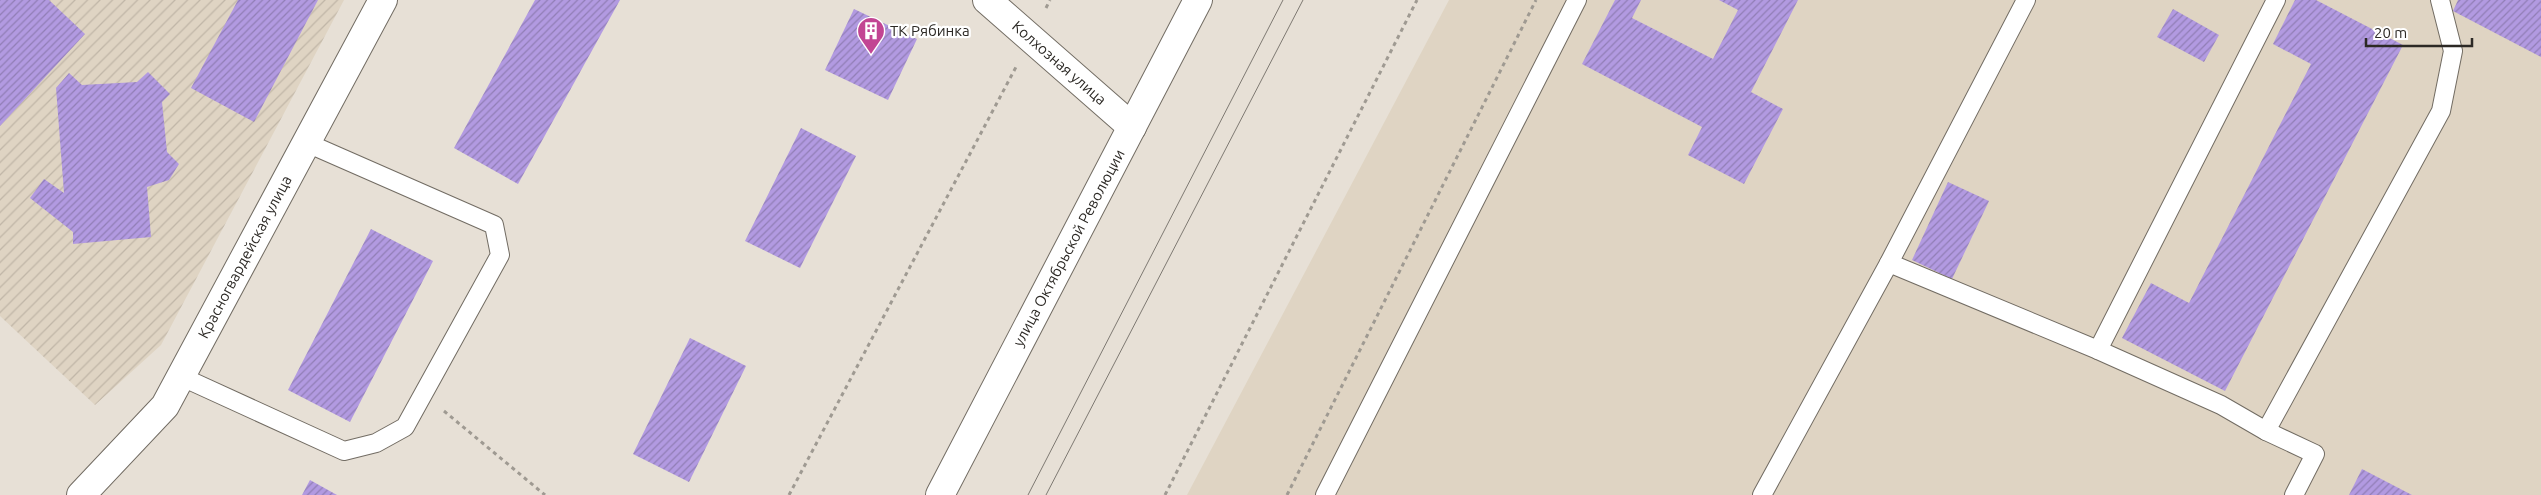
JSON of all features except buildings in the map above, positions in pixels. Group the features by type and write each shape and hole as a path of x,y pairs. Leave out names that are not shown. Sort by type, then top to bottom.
{"street":[{"name":"Красногвардейская улица","path":"81,495 165,406 383,0"},
{"name":"Колхозная улица","path":"987,0 1132,127"},
{"name":"улица Октябрьской Революции","path":"940,495 1198,0"}],"lane":[{"path":"1324,495 1576,0"},
{"path":"1762,495 1889,263 2026,0"},
{"path":"2098,350 2276,0"},
{"path":"2266,431 2442,112 2453,51 2440,0"},
{"path":"182,377 344,451 376,442 405,427 500,255 494,225 307,143"},
{"path":"1889,263 2098,350 2221,405 2266,431 2316,454 2294,495"}],"path":[{"path":"790,495 1050,0"},
{"path":"1165,495 1417,0"},
{"path":"1287,495 1536,0"},
{"path":"424,394 545,495"}],"shaded area":[{"path":"0,0 344,0 161,345 95,405 0,316"},
{"path":"1449,0 2541,0 2541,495 1187,495"}],"tram line":[{"path":"1028,495 1283,0"},
{"path":"1046,495 1303,0"}],"place":[{"name":"ТК Рябинка","path":"871,55"}]}
